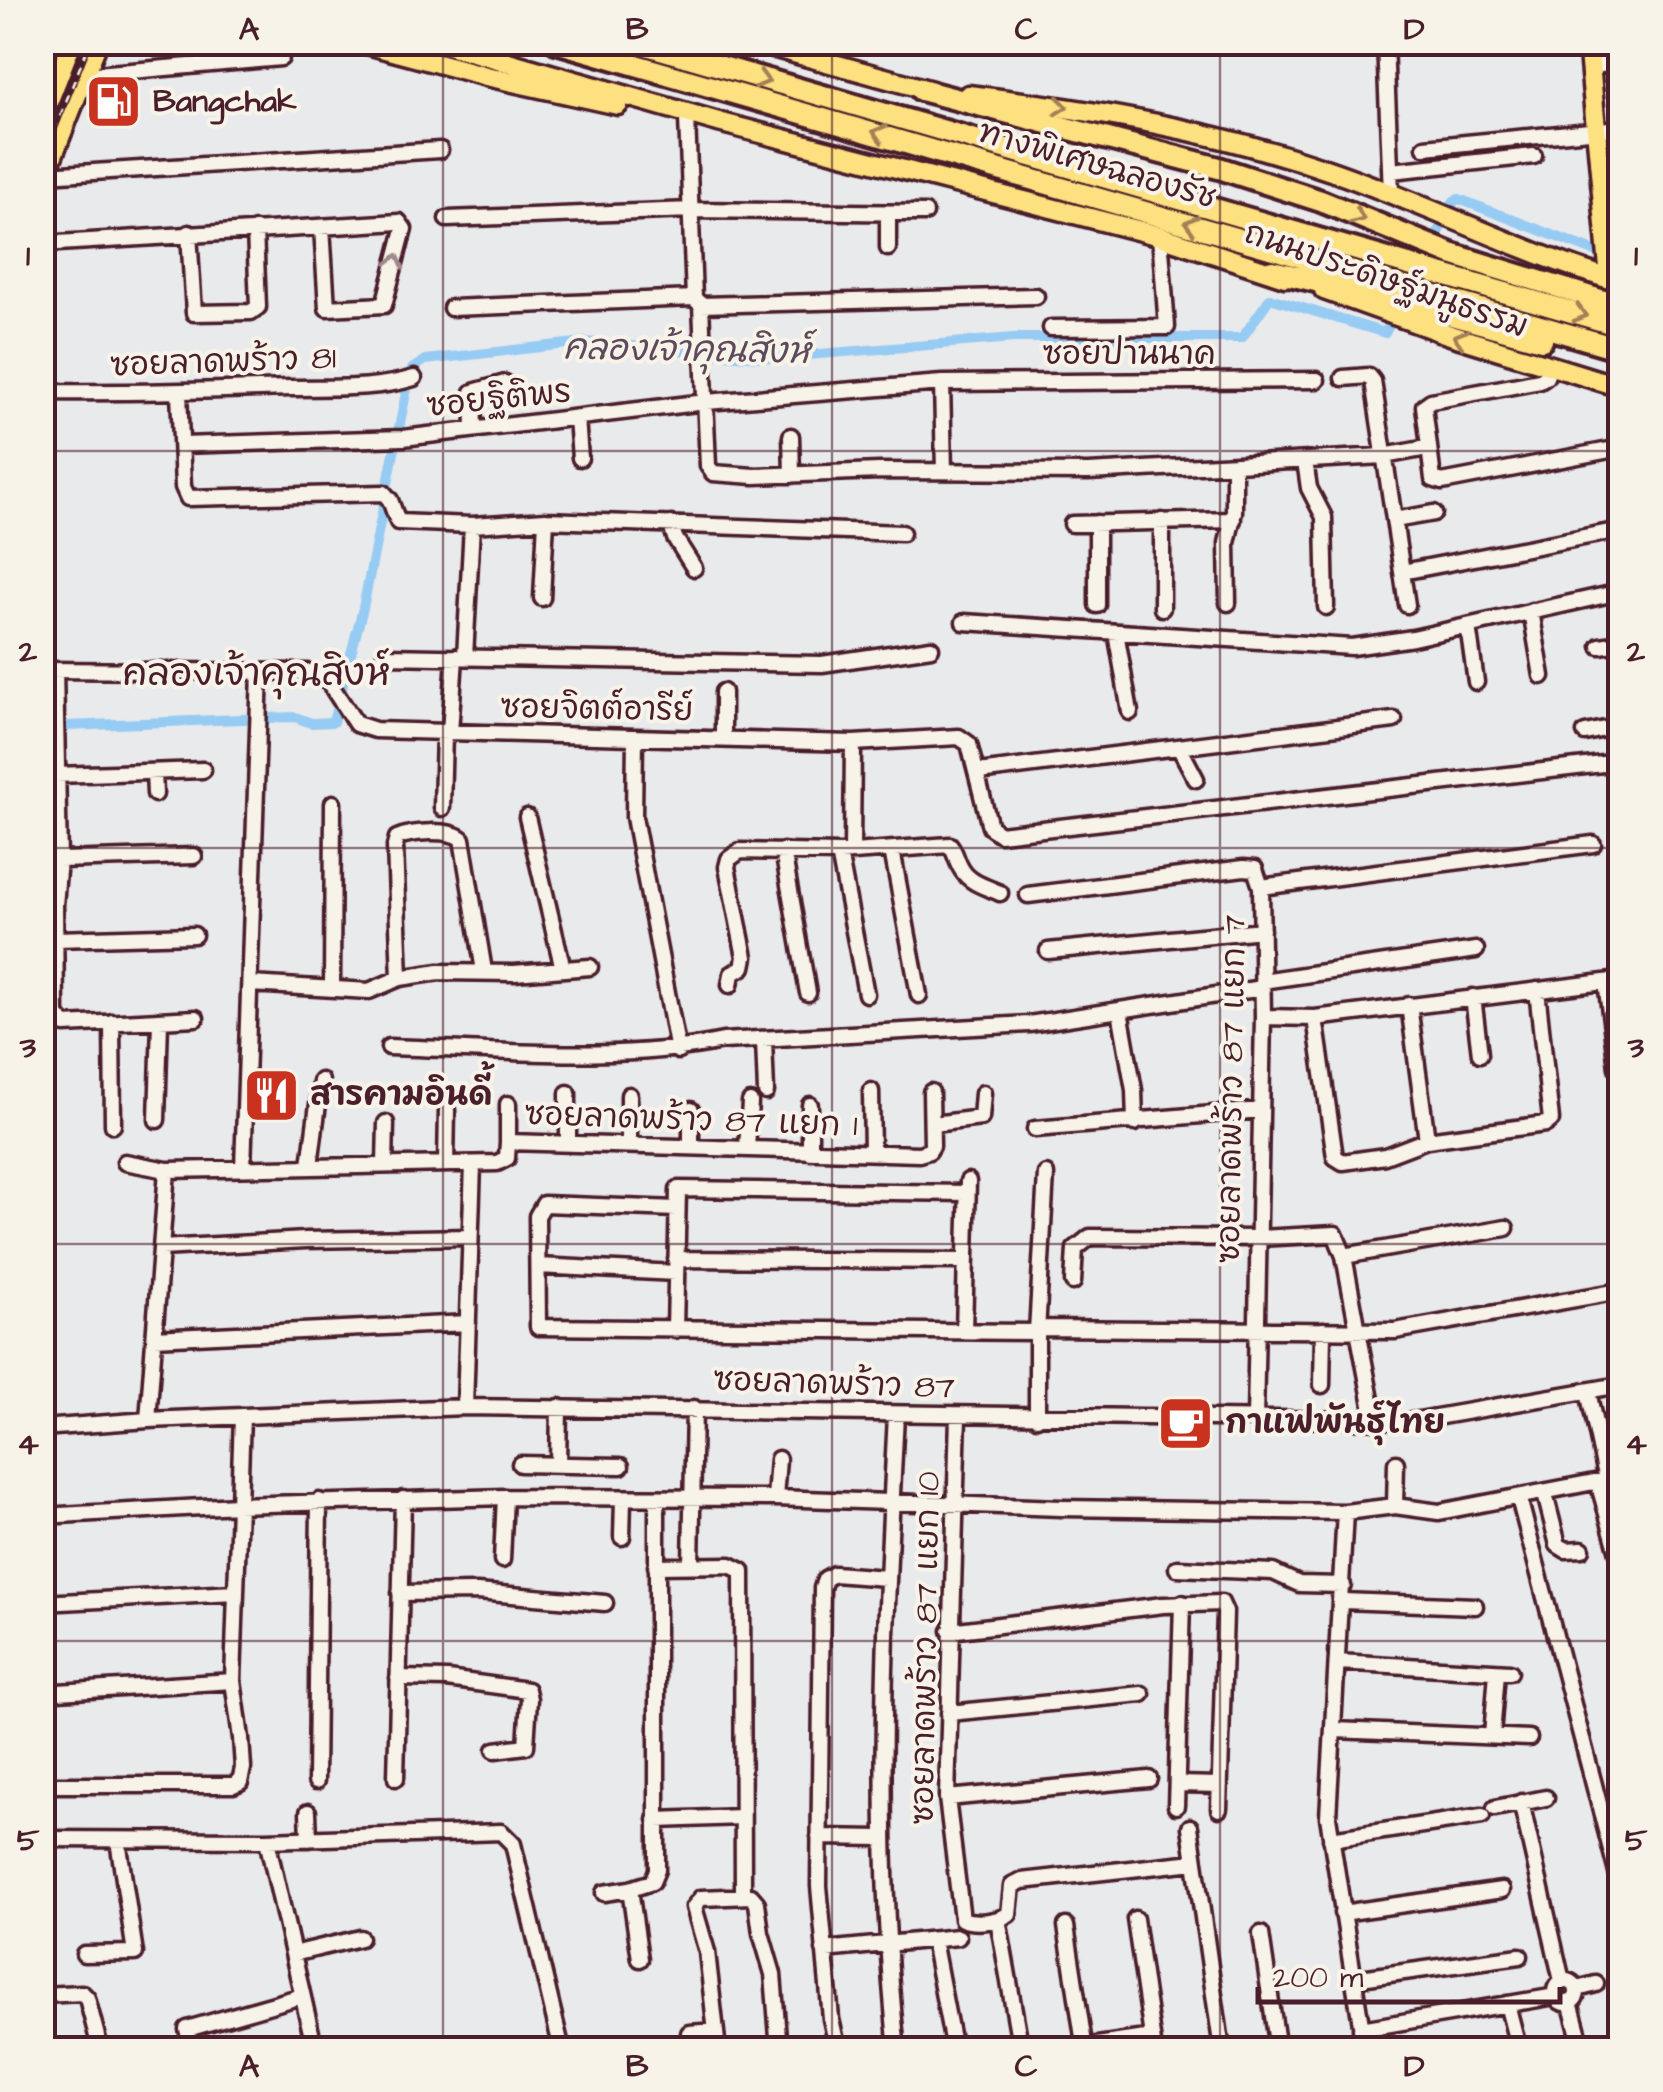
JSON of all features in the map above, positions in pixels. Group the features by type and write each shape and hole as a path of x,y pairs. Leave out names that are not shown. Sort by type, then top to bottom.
{"highway":[{"name":"ทางพิเศษฉลองรัช","path":"556,42 1620,349"},
{"name":"ทางพิเศษฉลองรัช","path":"636,42 1620,326"},
{"path":"922,90 1219,168 1321,201 1451,254 1620,306"},
{"path":"1272,272 1394,310 1620,362"}],"main road":[{"path":"358,42 486,76 722,122"},
{"name":"ถนนประดิษฐ์มนูธรรม","path":"438,42 722,122 1160,236 1272,272"},
{"path":"1588,42 1596,130 1612,198 1606,230 1615,280"},
{"path":"42,118 50,79 71,43"},
{"path":"764,44 922,90 1078,108 1170,124 1286,156 1391,192 1540,256 1615,280"},
{"path":"44,179 94,55"},
{"name":"ถนนประดิษฐ์มนูธรรม","path":"1394,310 1620,387"}],"street":[{"path":"1384,42 1391,192"},
{"path":"94,55 281,58"},
{"path":"1590,66 1620,63"},
{"path":"686,118 710,470 720,475 1030,473 1306,461 1384,456 1427,448"},
{"path":"1425,147 1620,128"},
{"path":"44,179 440,150"},
{"path":"1391,171 1534,156"},
{"path":"447,219 692,210 925,213"},
{"path":"888,212 888,248"},
{"path":"42,244 399,222 404,229 386,303 327,308 322,227"},
{"path":"189,233 194,313 251,312 258,307 255,230"},
{"name":"ซอยปานนาค","path":"1050,328 1167,327 1160,236"},
{"name":"ซอยปานนาค","path":"451,308 1036,296"},
{"path":"1550,366 1540,381 1426,404 1422,410 1431,475 1436,481 1620,448"},
{"path":"1343,378 1369,376 1372,382 1407,605"},
{"name":"ซอยลาดพร้าว 81","path":"42,392 179,393 409,379"},
{"name":"ซอยปานนาค","path":"942,383 1317,380"},
{"path":"474,430 474,392 505,383"},
{"path":"942,383 944,471"},
{"name":"ซอยฐิติพร","path":"182,445 398,438 706,402 942,383"},
{"path":"179,393 182,487 188,498 387,496 398,522 472,525 546,520 902,533"},
{"path":"576,418 580,458"},
{"path":"791,436 792,475"},
{"path":"1306,461 1309,488 1324,517 1326,607"},
{"path":"1228,603 1227,543 1234,465"},
{"path":"1394,520 1434,513"},
{"path":"542,598 546,520"},
{"path":"1072,524 1232,520"},
{"path":"1162,522 1162,608"},
{"path":"1097,523 1097,604"},
{"path":"671,524 694,568"},
{"path":"442,808 472,525"},
{"path":"1402,572 1620,530"},
{"path":"964,622 1352,647 1620,592"},
{"path":"1532,611 1542,676"},
{"path":"1468,626 1476,682"},
{"path":"1116,632 1130,712"},
{"path":"1600,646 1620,642"},
{"path":"384,656 722,665 840,664 931,648"},
{"path":"49,670 55,726 58,860 56,1015 66,1024 196,1018"},
{"name":"ซอยจิตต์อารีย์","path":"49,670 317,674 341,699 356,724 375,730 853,743 959,738 969,744 978,772"},
{"path":"243,1168 260,672"},
{"path":"723,692 723,739"},
{"path":"1394,720 978,772 990,826 1000,834 1620,762"},
{"path":"1585,733 1620,727"},
{"path":"635,736 634,816 678,1050"},
{"path":"853,743 845,852 866,994"},
{"path":"1179,747 1196,779"},
{"path":"56,774 203,770"},
{"path":"154,772 155,794"},
{"path":"332,988 333,803"},
{"path":"527,817 564,969"},
{"path":"400,978 395,846 397,838 406,834 455,834 462,839 484,971"},
{"path":"1261,887 1594,844"},
{"path":"730,985 732,974 743,967 745,958 727,867 729,859 740,851 845,852 950,846 970,880 1000,893"},
{"path":"892,850 919,994"},
{"path":"783,851 808,993"},
{"path":"58,860 194,856"},
{"name":"ซอยลาดพร้าว 87 แยก 7","path":"1028,895 1255,868 1261,887 1264,1017 1254,1420"},
{"path":"1048,951 1262,930"},
{"path":"56,939 194,934"},
{"path":"389,1047 486,1052 678,1050 723,1042 975,1029 1120,1012 1262,984 1476,950"},
{"path":"250,984 369,992 400,978 439,972 590,967"},
{"path":"1264,1017 1315,1018 1613,981 1617,1068"},
{"path":"1315,1018 1334,1157 1343,1162 1386,1156 1427,1140 1546,1124 1551,1120 1537,990"},
{"path":"1473,997 1480,1054"},
{"path":"1410,1005 1427,1140"},
{"path":"1120,1012 1134,1090 1135,1123"},
{"path":"158,1120 160,1020"},
{"path":"112,1022 112,1125"},
{"path":"764,1040 766,1092"},
{"path":"310,1165 321,1081"},
{"path":"871,1091 872,1153"},
{"path":"931,1092 933,1124 981,1118 983,1093"},
{"path":"568,1093 568,1143"},
{"path":"629,1095 629,1144"},
{"path":"747,1148 750,1102"},
{"path":"508,1104 508,1142"},
{"path":"810,1105 810,1152"},
{"path":"446,1164 447,1110"},
{"path":"690,1110 690,1146"},
{"path":"1035,1129 1261,1110"},
{"path":"385,1164 386,1123"},
{"name":"ซอยลาดพร้าว 87 แยก 1","path":"125,1162 167,1170 472,1164 504,1161 508,1142 926,1153 932,1146 933,1124"},
{"path":"464,1407 472,1164"},
{"path":"148,1420 167,1170"},
{"path":"1036,1418 1046,1174"},
{"path":"676,1330 678,1190 968,1187 964,1331"},
{"path":"677,1208 544,1204 537,1216 538,1326 676,1330 1395,1332 1620,1291"},
{"path":"1344,1256 1506,1228"},
{"path":"1073,1282 1075,1249 1090,1237 1258,1238 1328,1232 1338,1237 1344,1256 1375,1420"},
{"path":"162,1248 470,1237"},
{"path":"538,1266 965,1261"},
{"path":"154,1338 468,1323"},
{"path":"1322,1385 1323,1330"},
{"name":"ซอยลาดพร้าว 87","path":"42,1428 464,1407 694,1408 1036,1418 1427,1419 1620,1385"},
{"path":"1588,1391 1609,1479 1620,1560"},
{"path":"558,1407 558,1464"},
{"path":"692,1565 694,1408"},
{"path":"896,1415 886,1578 882,1838 886,1944 897,2050"},
{"path":"42,1785 240,1782 243,1768 234,1681 242,1416"},
{"name":"ซอยลาดพร้าว 87 แยก 10","path":"958,1416 947,1798 962,1919 998,1919"},
{"path":"775,1498 778,1459"},
{"path":"1395,1506 1396,1463"},
{"path":"520,1464 621,1466"},
{"path":"42,1516 505,1497 775,1498 1345,1512 1395,1506 1453,1512 1609,1479"},
{"path":"1545,1494 1558,1545 1566,1550 1582,1549"},
{"path":"502,1560 505,1497"},
{"path":"1519,1498 1620,1884"},
{"path":"396,1778 403,1499"},
{"path":"622,1538 623,1499"},
{"path":"604,1892 646,1886 655,1877 657,1499"},
{"path":"316,1782 319,1502"},
{"path":"1345,1512 1328,1804 1330,1838 1365,2050"},
{"path":"656,1566 736,1565 742,1571 744,1894"},
{"path":"1178,1568 1273,1572 1300,1584 1342,1585"},
{"path":"838,2050 824,1950 819,1837 823,1583 834,1574 886,1578"},
{"path":"42,1603 235,1593"},
{"path":"400,1593 496,1593 605,1603"},
{"path":"1342,1601 1476,1606"},
{"path":"950,1631 1217,1602 1224,1607 1219,1809"},
{"path":"1176,1806 1182,1603"},
{"path":"1338,1662 1504,1672 1492,1736"},
{"path":"398,1678 527,1690 530,1698 526,1746 495,1750"},
{"path":"42,1693 234,1681"},
{"path":"949,1713 1142,1694"},
{"path":"1334,1730 1529,1738"},
{"path":"947,1798 1149,1779"},
{"path":"1177,1784 1220,1785"},
{"path":"1330,1838 1488,1812 1546,1798"},
{"path":"1521,1802 1566,1992 1584,2050"},
{"path":"308,1812 309,1839"},
{"path":"656,1820 742,1818"},
{"path":"1190,1827 1222,2050"},
{"path":"42,1839 268,1840 484,1831 506,1835 513,1844 562,2050"},
{"path":"819,1837 882,1838"},
{"path":"84,1954 135,1953 118,1840"},
{"path":"268,1840 315,2050"},
{"path":"1020,2050 998,1919 1009,1914 1010,1890 1016,1882 1194,1862"},
{"path":"630,1889 640,1960"},
{"path":"1342,1912 1502,1890"},
{"path":"718,2050 708,1952 694,1903 701,1898 744,1894 757,1903 760,1933 770,1960 780,2050"},
{"path":"1066,1926 1085,2048 1153,2043 1135,1919"},
{"path":"1261,1934 1278,2050"},
{"path":"824,1950 958,1937"},
{"path":"292,1954 360,1938"},
{"path":"933,1940 954,2050"},
{"path":"1353,1979 1520,1956"},
{"path":"1362,2029 1596,1984"},
{"path":"42,1996 82,1993 87,1998 98,2040"},
{"path":"192,2050 188,2029 302,1996"},
{"path":"1507,2004 1519,2050"},
{"path":"689,2033 716,2031"}],"waterway":[{"name":"คลองเจ้าคุณสิงห์","path":"1408,292 1454,201 1459,199 1594,251 1620,245"},
{"name":"คลองเจ้าคุณสิงห์","path":"42,727 295,717 311,723 333,722 363,608 407,388 412,369 425,360 585,342 772,358 1013,338 1242,338 1270,298 1385,333 1397,311"}],"railway":[{"path":"42,161 90,42"}],"place":[{"name":"Bangchak","path":"114,101"},
{"name":"สารคามอินดี้","path":"271,1095"},
{"name":"กาแฟพันธ์ุไทย","path":"1186,1423"}],"district":[{"name":"คลองเจ้าคุณสิงห์","path":"257,674"}]}
